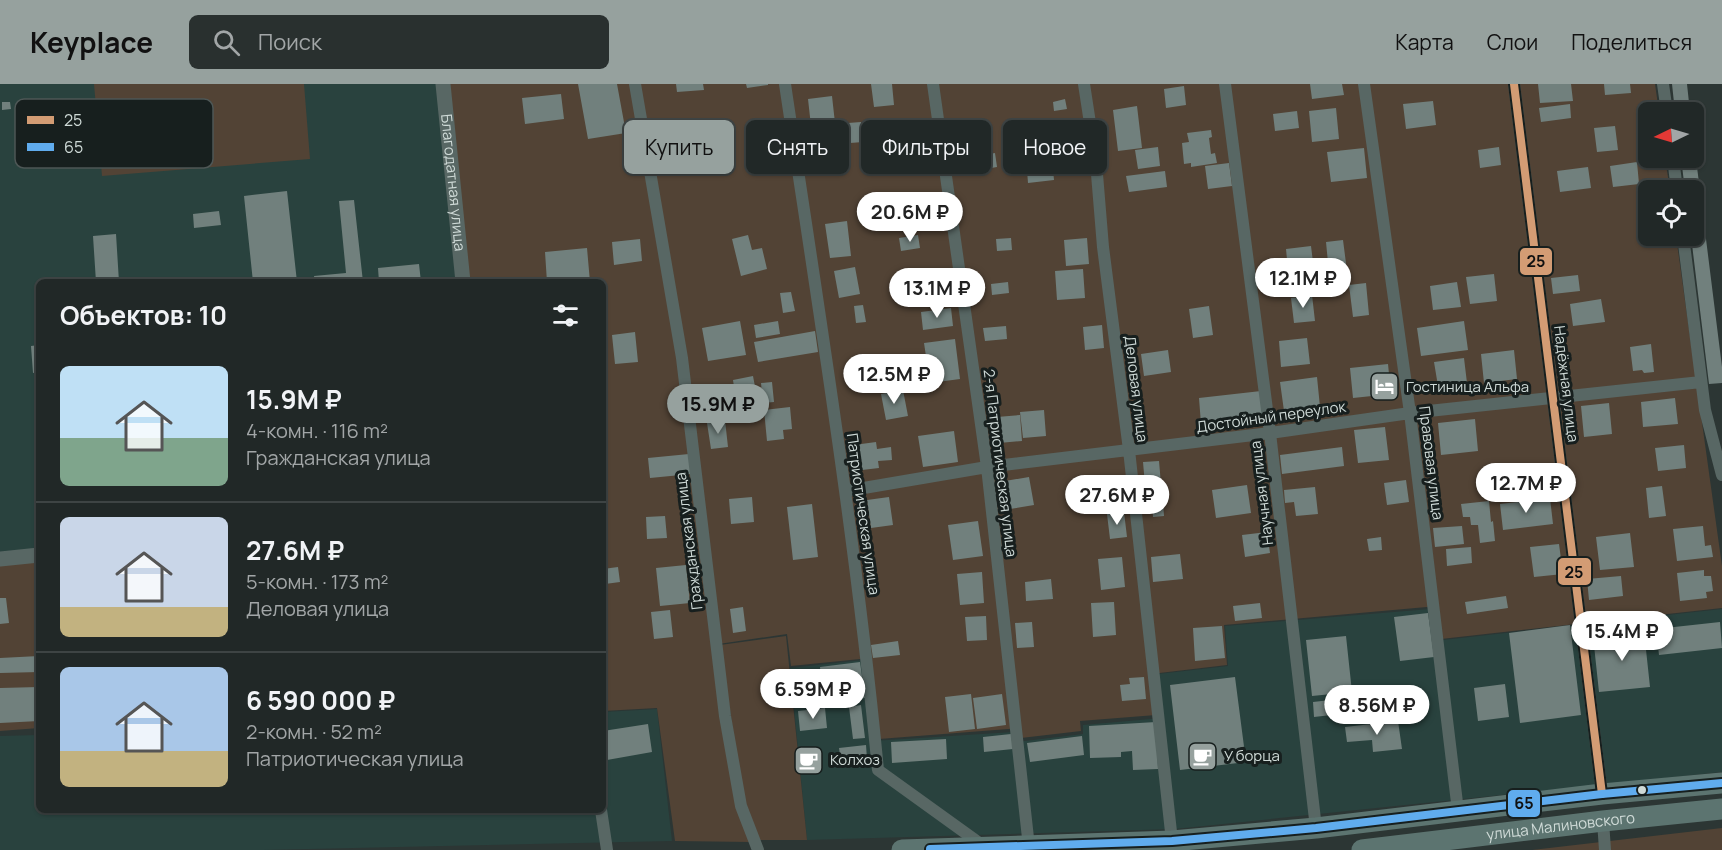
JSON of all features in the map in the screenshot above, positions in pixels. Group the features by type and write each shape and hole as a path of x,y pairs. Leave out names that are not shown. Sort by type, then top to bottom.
{"highway":[{"name":"улица Малиновского","path":"902,850 1172,842 1316,828 1602,794 1722,783"},
{"name":"улица Малиновского","path":"1362,850 1465,844 1603,821 1722,809"}],"street":[{"name":"Благодатная улица","path":"443,84 463,279"},
{"name":"Гражданская улица","path":"635,84 681,358 725,716 741,806 758,850"},
{"name":"Патриотическая улица","path":"784,84 846,490 878,770 986,848"},
{"name":"2-я Патриотическая улица","path":"933,84 987,467 1029,847"},
{"name":"Деловая улица","path":"1084,84 1096,162 1103,247 1129,450 1172,842"},
{"name":"Научная улица","path":"1225,84 1270,434 1316,828"},
{"name":"Правовая улица","path":"1364,84 1410,413 1458,811"},
{"name":"Надёжная улица","path":"1514,84 1602,794"},
{"path":"1663,84 1666,102"},
{"path":"1684,246 1705,410 1722,475"},
{"name":"Достойный переулок","path":"846,490 987,467 1270,434 1410,413 1701,382"},
{"path":"0,559 36,555"},
{"path":"601,813 607,850"},
{"path":"1603,821 1605,850"}],"shaded area":[{"path":"0,84 437,84 456,279 36,279 36,549 0,552"},
{"path":"94,84 304,84 310,159 213,167 213,99 95,99"},
{"path":"450,84 1655,84 1658,102 1638,102 1638,168 1667,168 1668,180 1638,180 1638,246 1677,246 1722,566 1722,608 1441,639 1438,606 1224,625 1227,665 1151,674 1156,715 1080,721 1081,731 1021,738 1020,728 879,739 870,658 791,666 787,634 712,645 751,842 675,841 657,708 606,711 606,279 469,279"},
{"path":"101,168 200,168 102,176"},
{"path":"36,560 36,728 0,731 0,563"},
{"path":"1430,609 1434,641 1722,609 1722,772 1175,829 807,840 790,668 863,660 872,741 1013,732 1015,742 1083,734 1083,725 1162,718 1158,674 1228,666 1225,626"},
{"path":"786,636 807,840 760,840 744,802 720,645"},
{"path":"657,709 672,841 264,850 0,850 0,736 36,735 36,813 606,813 606,712"},
{"path":"1722,828 1722,850 1532,850"}],"building":[{"path":"578,84 617,84 624,133 588,139"},
{"path":"676,84 703,84 704,90 677,92"},
{"path":"746,84 768,84 768,85 747,88"},
{"path":"871,84 892,84 894,105 874,107"},
{"path":"1310,84 1342,84 1344,95 1312,99"},
{"path":"1538,84 1571,84 1573,101 1540,103"},
{"path":"1604,84 1630,84 1631,93 1605,95"},
{"path":"1672,84 1687,84 1689,102 1674,102"},
{"path":"1184,86 1186,105 1166,108 1164,89"},
{"path":"561,94 564,119 525,124 522,98"},
{"path":"832,96 835,120 810,120 808,99"},
{"path":"1065,99 1067,109 1054,111 1053,102"},
{"path":"1433,101 1436,125 1406,129 1403,104"},
{"path":"2,102 10,102 11,109 2,110"},
{"path":"1570,104 1571,118 1541,122 1539,108"},
{"path":"1137,106 1142,148 1118,151 1113,110"},
{"path":"1336,108 1339,139 1312,142 1309,111"},
{"path":"1297,111 1299,128 1275,131 1273,114"},
{"path":"861,122 861,142 849,143 849,123"},
{"path":"1615,126 1618,150 1597,152 1594,128"},
{"path":"1211,130 1212,137 1209,138 1211,154 1215,153 1217,163 1191,167 1191,163 1184,164 1182,143 1189,142 1187,133"},
{"path":"1158,147 1160,166 1138,169 1135,150"},
{"path":"1499,147 1501,165 1480,168 1478,150"},
{"path":"1364,148 1367,178 1331,182 1327,152"},
{"path":"995,153 997,167 991,168 991,154"},
{"path":"1637,162 1638,184 1613,187 1610,166"},
{"path":"1229,163 1232,186 1208,189 1205,166"},
{"path":"1588,167 1591,188 1560,192 1557,171"},
{"path":"1682,168 1697,168 1699,180 1684,180"},
{"path":"1165,171 1167,187 1129,192 1126,176"},
{"path":"1027,174 1053,174 1054,180 1028,183"},
{"path":"287,191 297,279 253,279 244,196"},
{"path":"354,200 363,279 314,279 314,276 346,273 339,201"},
{"path":"219,211 221,225 194,228 193,214"},
{"path":"847,221 851,256 830,258 825,224"},
{"path":"1704,223 1722,367 1722,383 1709,384 1692,246 1704,246"},
{"path":"116,234 119,279 96,279 93,236"},
{"path":"748,235 752,250 762,248 767,269 741,276 732,239"},
{"path":"918,235 920,248 901,251 899,238"},
{"path":"1011,238 1012,250 997,251 996,239"},
{"path":"1087,238 1089,264 1066,266 1064,240"},
{"path":"640,239 642,261 614,265 612,242"},
{"path":"1343,240 1347,271 1329,273 1326,242"},
{"path":"1311,246 1315,278 1289,281 1286,249"},
{"path":"587,248 590,279 547,279 545,252"},
{"path":"419,264 421,279 379,279 378,268"},
{"path":"855,267 860,294 839,298 834,271"},
{"path":"1083,269 1085,298 1057,300 1055,271"},
{"path":"1494,274 1497,301 1470,304 1466,277"},
{"path":"1578,275 1580,291 1553,294 1551,278"},
{"path":"922,278 924,291 908,294 905,281"},
{"path":"1008,282 1009,293 992,295 991,284"},
{"path":"1457,282 1461,307 1433,310 1430,286"},
{"path":"1366,283 1369,315 1353,317 1349,285"},
{"path":"791,292 795,311 783,313 780,293"},
{"path":"1312,295 1315,321 1294,323 1291,298"},
{"path":"1601,299 1605,322 1573,326 1570,304"},
{"path":"863,305 866,322 856,323 854,306"},
{"path":"1209,306 1213,335 1193,338 1189,309"},
{"path":"951,308 953,326 923,330 921,312"},
{"path":"740,321 746,355 708,361 702,328"},
{"path":"778,321 780,334 756,338 754,325"},
{"path":"1464,321 1468,350 1421,356 1417,328"},
{"path":"1102,325 1104,348 1085,350 1083,327"},
{"path":"1006,326 1007,339 985,341 983,328"},
{"path":"815,331 818,352 758,362 754,342"},
{"path":"635,332 638,362 615,364 612,335"},
{"path":"1307,338 1310,364 1281,367 1279,341"},
{"path":"955,339 960,379 930,383 924,343"},
{"path":"1651,344 1654,372 1633,371 1630,347"},
{"path":"36,345 36,372 33,373 31,346"},
{"path":"1168,350 1171,372 1144,376 1141,354"},
{"path":"1514,350 1517,379 1484,383 1481,354"},
{"path":"1464,358 1467,383 1438,386 1434,362"},
{"path":"878,361 881,383 853,387 850,365"},
{"path":"1388,364 1391,394 1353,398 1350,368"},
{"path":"753,376 757,397 736,400 733,380"},
{"path":"1317,377 1320,407 1284,411 1280,382"},
{"path":"772,382 774,402 763,403 761,383"},
{"path":"903,390 908,416 886,420 881,394"},
{"path":"1261,391 1264,418 1201,424 1199,398"},
{"path":"1675,398 1678,424 1643,427 1641,402"},
{"path":"1609,403 1612,434 1584,437 1581,406"},
{"path":"790,407 792,429 783,430 784,439 767,441 764,410"},
{"path":"1044,410 1046,436 1023,438 1020,412"},
{"path":"1020,415 1022,441 999,443 997,417"},
{"path":"1475,419 1478,451 1441,455 1438,423"},
{"path":"725,420 728,447 711,449 707,423"},
{"path":"1385,427 1389,460 1358,463 1354,430"},
{"path":"954,431 958,462 923,467 918,436"},
{"path":"876,442 877,449 891,447 892,460 878,461 879,468 862,470 861,458 856,459 854,445"},
{"path":"1684,445 1686,468 1658,471 1655,448"},
{"path":"1342,447 1344,466 1282,474 1280,455"},
{"path":"689,454 691,474 650,478 648,458"},
{"path":"1159,461 1161,484 1145,485 1143,462"},
{"path":"1029,477 1034,505 1010,509 1005,481"},
{"path":"1406,480 1409,502 1387,505 1384,483"},
{"path":"1247,485 1251,513 1216,518 1212,490"},
{"path":"1662,486 1666,516 1649,518 1646,488"},
{"path":"1315,487 1318,514 1296,516 1294,502 1285,503 1284,490"},
{"path":"752,497 754,522 731,524 729,499"},
{"path":"889,497 893,525 871,528 867,500"},
{"path":"1550,498 1553,524 1503,530 1500,504"},
{"path":"1489,501 1495,541 1480,543 1478,525 1471,525 1470,517 1463,517 1461,504"},
{"path":"1163,502 1164,516 1153,517 1152,503"},
{"path":"812,504 818,557 793,560 787,507"},
{"path":"1124,512 1127,537 1110,539 1107,514"},
{"path":"665,516 667,538 647,539 646,517"},
{"path":"978,521 983,556 953,560 948,525"},
{"path":"1462,526 1464,544 1435,547 1433,528"},
{"path":"1703,526 1705,546 1711,545 1713,557 1677,561 1673,529"},
{"path":"1267,532 1270,553 1245,557 1242,535"},
{"path":"1630,533 1634,567 1600,570 1596,537"},
{"path":"1381,537 1382,550 1369,551 1367,539"},
{"path":"1559,544 1563,574 1534,577 1530,547"},
{"path":"1471,547 1472,563 1447,566 1446,549"},
{"path":"1180,554 1183,579 1153,582 1151,557"},
{"path":"1122,557 1125,587 1101,590 1098,559"},
{"path":"686,565 690,603 660,606 656,568"},
{"path":"618,567 620,582 606,584 606,569"},
{"path":"1704,570 1704,576 1711,576 1713,591 1706,592 1707,598 1680,601 1677,573"},
{"path":"982,572 984,603 960,605 957,574"},
{"path":"1621,576 1623,596 1589,600 1587,579"},
{"path":"1051,579 1053,599 1026,601 1025,582"},
{"path":"1506,596 1508,608 1467,614 1465,602"},
{"path":"0,598 6,598 9,623 0,624"},
{"path":"1114,602 1116,635 1093,637 1091,603"},
{"path":"1260,603 1262,618 1235,621 1233,606"},
{"path":"743,607 746,631 733,633 730,609"},
{"path":"670,610 673,637 654,639 651,612"},
{"path":"1428,613 1434,657 1400,661 1394,617"},
{"path":"986,616 987,640 967,641 965,617"},
{"path":"1032,622 1034,647 1017,648 1015,623"},
{"path":"1720,622 1722,648 1659,655 1656,629"},
{"path":"1570,625 1581,715 1520,723 1509,633"},
{"path":"1222,626 1225,658 1195,661 1193,628"},
{"path":"1644,631 1650,687 1599,692 1593,636"},
{"path":"1346,636 1352,692 1312,696 1306,640"},
{"path":"898,641 900,655 873,658 871,645"},
{"path":"36,656 36,672 0,673 0,658"},
{"path":"860,662 865,698 853,699 850,674 832,677 835,701 824,703 820,667"},
{"path":"1144,677 1146,699 1122,701 1120,685 1130,684 1129,678"},
{"path":"1235,677 1246,762 1180,770 1170,685"},
{"path":"1505,684 1509,717 1478,721 1474,688"},
{"path":"36,687 36,721 0,723 0,688"},
{"path":"971,694 975,729 949,732 945,697"},
{"path":"1002,694 1006,725 977,729 973,698"},
{"path":"1348,698 1349,713 1314,717 1313,702"},
{"path":"861,705 865,738 853,739 849,707"},
{"path":"825,708 827,728 800,731 798,711"},
{"path":"1398,721 1402,749 1373,752 1372,740 1347,742 1345,727"},
{"path":"1156,722 1158,769 1133,770 1132,751 1121,752 1121,757 1090,758 1089,726"},
{"path":"648,724 652,752 607,760 606,731"},
{"path":"1011,734 1013,749 984,752 983,737"},
{"path":"1082,736 1084,755 1030,762 1027,743"},
{"path":"946,739 947,759 892,763 891,742"},
{"path":"866,745 867,759 841,762 839,748"},
{"path":"818,750 820,766 802,768 800,752"}],"transit line":[{"name":"25","path":"1514,84 1602,794"},
{"name":"65","path":"930,849 1172,841 1316,828 1602,794 1722,783"}],"place":[{"name":"Гостиница Альфа","path":"1385,387"},
{"name":"У борца","path":"1203,756"},
{"name":"Колхоз","path":"809,760"}]}
